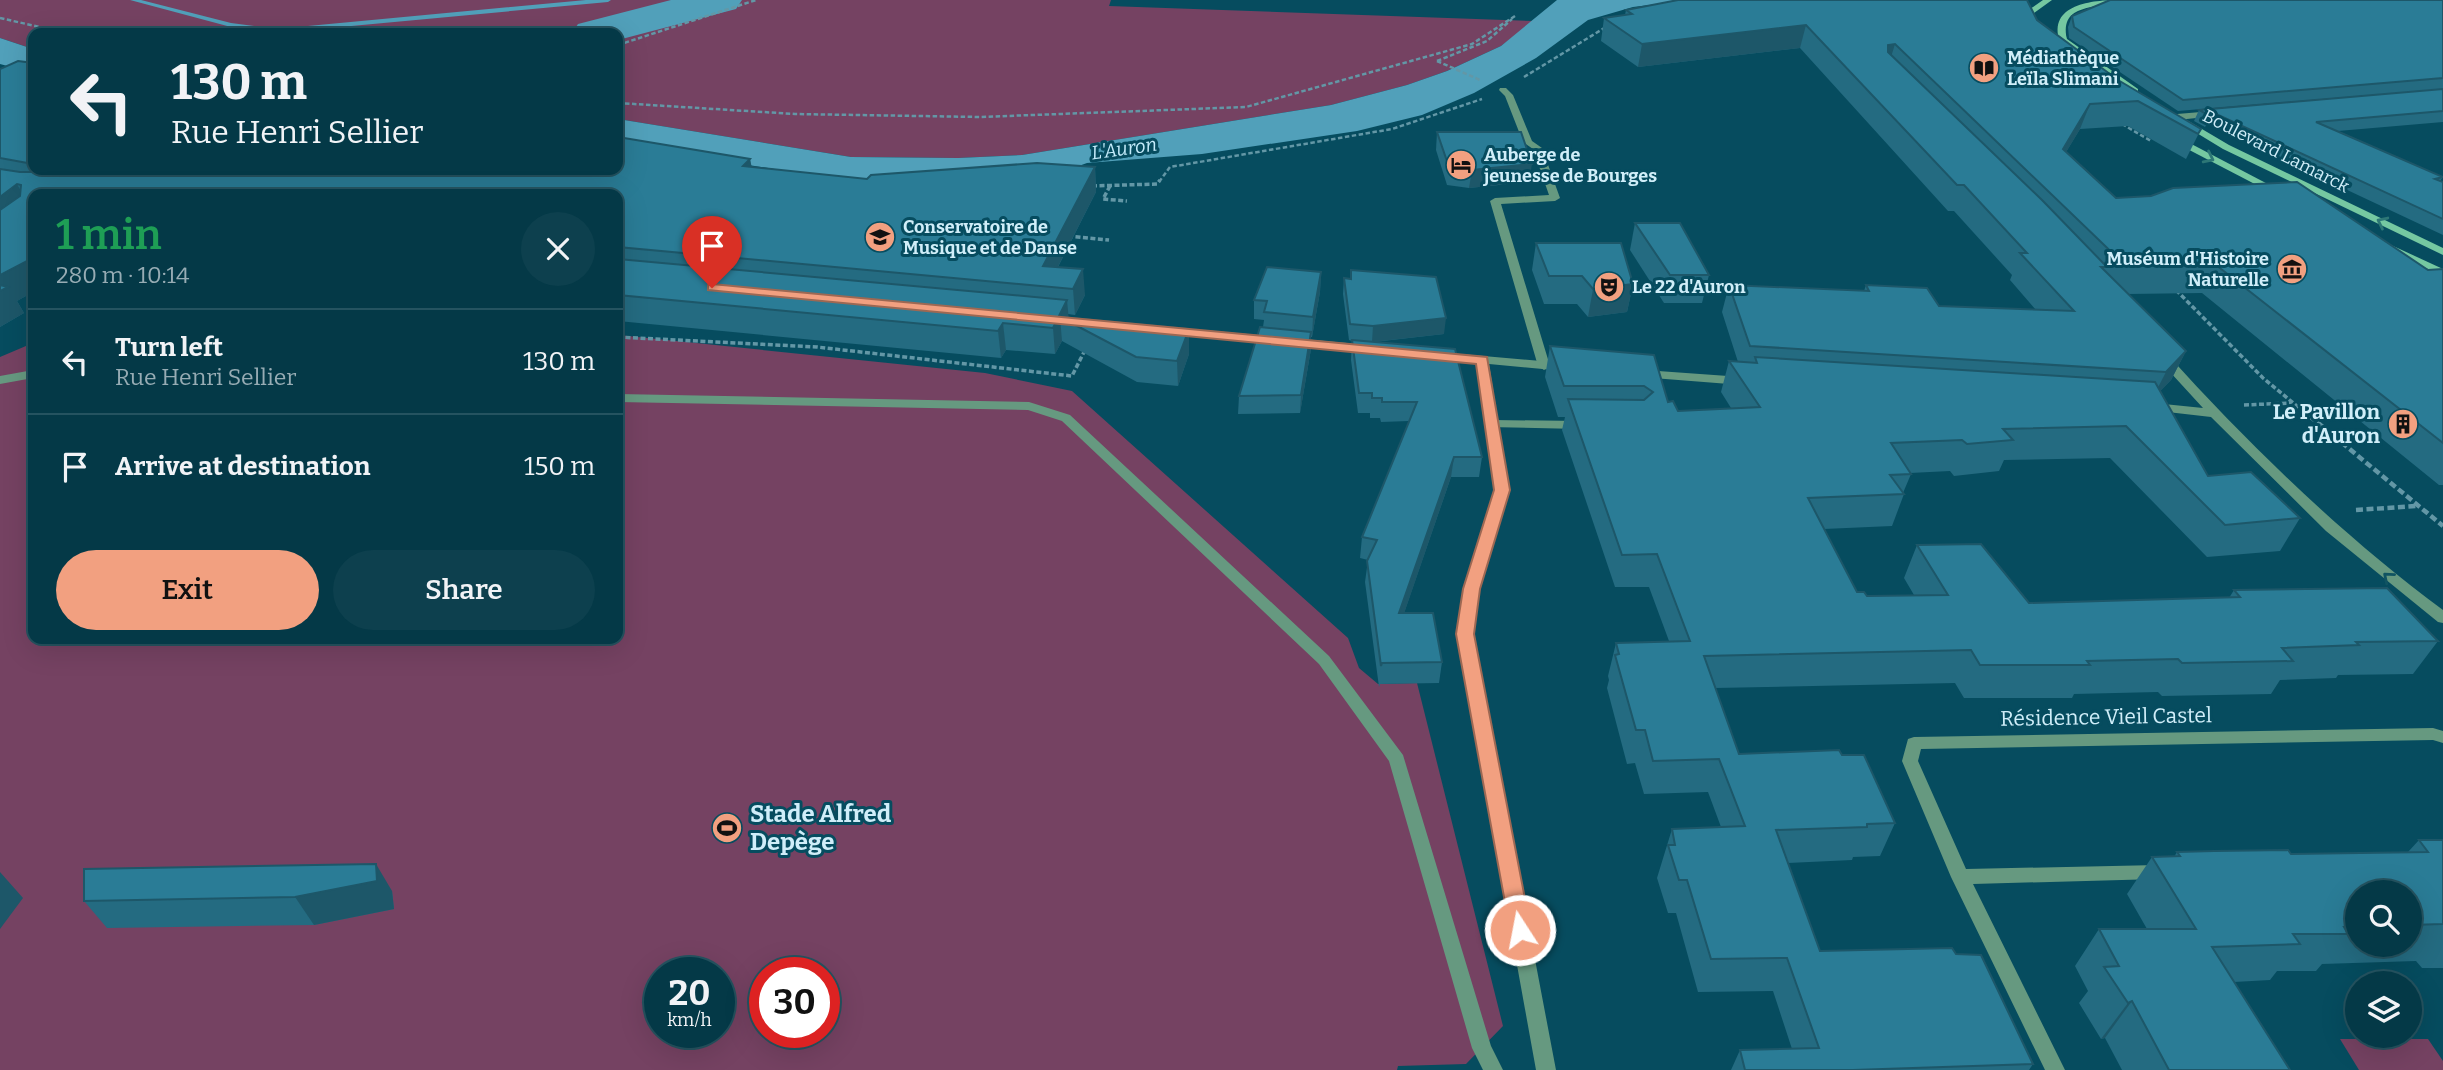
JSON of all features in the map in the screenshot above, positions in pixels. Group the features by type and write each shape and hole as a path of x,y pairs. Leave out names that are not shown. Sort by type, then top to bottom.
{"main road":[{"path":"2032,39 2027,29 2030,12 2048,0"},
{"path":"2115,0 2070,12 2063,18 2060,32 2063,40 2144,98"},
{"name":"Boulevard Lamarck","path":"2166,111 2225,147 2443,252"},
{"name":"Boulevard Lamarck","path":"2162,131 2196,152 2283,194"},
{"path":"2381,243 2443,273"}],"street":[{"path":"1503,90 1509,95 1528,142 1537,148 1555,198 1495,201 1544,366"},
{"path":"2176,117 2227,113"},
{"path":"1156,329 1384,351"},
{"path":"2151,344 2213,413 2316,515 2400,587 2443,618"},
{"path":"1424,355 1583,369"},
{"path":"1482,360 1502,490 1471,589 1465,634 1546,1070"},
{"path":"1634,373 1756,382"},
{"path":"0,380 28,375"},
{"path":"623,398 1029,406 1066,418 1324,660 1397,759 1482,1048 1493,1070"},
{"path":"2145,407 2213,413"},
{"path":"1492,424 1600,425"},
{"name":"Résidence Vieil Castel","path":"2056,1070 1961,877 1910,761 1914,743 2433,734 2443,737"},
{"path":"1961,877 2181,871"}],"path":[{"path":"623,43 756,0"},
{"path":"623,103 794,114 980,117 1246,107 1472,44 1515,16 1501,33 1481,46 1437,61 1486,83"},
{"path":"0,18 44,28"},
{"path":"1083,186 1157,184 1170,167 1392,129 1445,114 1503,90 1609,25"},
{"path":"2113,118 2158,146"},
{"path":"1110,186 1103,199 1127,201"},
{"path":"1055,235 1109,240"},
{"path":"2167,281 2263,378 2443,526"},
{"path":"623,337 817,346 1072,376 1087,345"},
{"path":"2250,405 2293,403"},
{"path":"2316,515 2418,506"}],"shaded area":[{"path":"0,0 1111,0 1109,6 1534,21 1501,46 1447,71 1407,85 1331,105 1022,155 958,158 851,157 623,120 623,28 28,28 28,47 0,38"},
{"name":"Stade Alfred Depège","path":"623,336 985,373 1072,391 1348,638 1359,668 1378,684 1417,683 1503,1026 1466,1064 1398,1066 1397,1070 0,1070 0,357 28,345 28,644 623,644"},
{"path":"2422,1039 2428,1039 2443,1061 2443,1070 2359,1070 2346,1048 2422,1048"}],"water":[{"name":"L'Auron","path":"1557,0 1691,0 1633,7 1588,20 1536,58 1474,93 1422,115 1357,131 1202,154 1087,163 1037,181 924,185 830,178 623,145 623,120 851,157 958,158 1022,155 1331,105 1407,85 1447,71 1501,46"},
{"path":"0,38 28,47 28,72 0,64"}],"building":[{"path":"1678,0 2027,0 2037,20 2118,80 2201,129 2198,134 2138,101 2090,104 2063,149 2116,198 2151,196 2173,188 2297,182 2428,270 2443,269 2443,443 2216,265 2126,266 1895,44 1888,45 1888,52 2042,200 2107,267 2101,267 2186,351 2166,372 1750,346 1729,285 1869,291 1866,285 1927,288 1939,306 2074,311 2020,253 2027,253 1964,185 1957,185 1806,25 1642,44 1604,18 1632,14 1626,10"},
{"path":"2110,0 2443,0 2443,78 2183,100 2074,27 2072,16"},
{"path":"18,61 28,62 28,163 0,158 0,69"},
{"path":"2443,89 2443,111 2316,122 2443,177 2435,179 2443,182 2443,219 2212,112 2210,116 2199,110"},
{"path":"1437,132 1521,132 1532,164 1472,170 1449,167"},
{"path":"623,138 750,159 743,166 867,179 871,175 1037,163 1095,167 1043,266 1083,269 1073,289 623,247 623,189 28,189 28,261 0,275 0,210 20,196 21,185 17,184 0,197 0,169 28,172 28,175 623,175"},
{"path":"1635,223 1680,223 1709,275 1670,275"},
{"path":"1536,243 1621,243 1633,284 1593,289 1582,276 1549,276"},
{"path":"623,259 1067,300 1053,328 1003,323 998,331 623,295"},
{"path":"1267,267 1321,272 1313,317 1264,312 1267,301 1254,300"},
{"path":"1351,270 1436,277 1446,318 1373,326 1350,324 1344,278 1351,279"},
{"path":"1060,317 1189,329 1177,361 1136,357"},
{"path":"1260,327 1311,332 1301,395 1239,396"},
{"path":"1352,340 1455,349 1482,457 1454,457 1399,613 1433,613 1442,662 1382,663 1381,666 1367,561 1377,540 1362,537 1417,402 1382,402 1382,398 1372,398 1372,393 1359,393"},
{"path":"1550,346 1654,355 1668,402 1673,401 1678,411 1760,407 1729,361 1757,363 1755,357 2155,382 2208,476 2251,472 2300,518 2225,525 2126,426 2003,429 2013,440 1967,444 1962,440 1891,443 1911,474 1890,475 1904,494 1808,498 1857,592 1864,592 1867,596 1948,595 1917,545 1981,544 2029,603 2240,597 2234,590 2387,588 2438,641 2356,642 2359,645 2282,648 2293,661 2182,663 2178,659 2087,661 2090,665 1980,665 1971,650 1704,656 1739,754 1839,750 1842,755 1864,755 1895,823 1867,824 1867,827 1776,830 1820,951 1952,948 1956,954 1981,955 2033,1064 1853,1070 1745,1070 1740,1050 1819,1048 1787,958 1711,959 1687,880 1679,880 1668,845 1675,845 1672,829 1745,826 1719,759 1653,761 1645,730 1636,730 1615,655 1619,654 1616,643 1690,641 1657,554 1622,555 1568,399 1644,400 1653,392 1644,386 1564,386"},
{"path":"2419,840 2443,840 2443,924 2422,925 2422,880 2345,880 2345,934 2293,934 2300,944 2212,947 2290,1070 2169,1070 2132,1001 2128,1003 2104,967 2119,966 2099,929 2196,929 2152,857 2180,856 2177,852 2214,851 2288,850 2291,854 2428,852"},
{"path":"376,864 377,881 295,897 84,901 84,869"}],"waterway":[{"path":"133,0 231,25 254,28"},
{"path":"308,28 608,0"},
{"path":"613,28 721,0"}],"place":[{"name":"Médiathèque Leïla Slimani","path":"1984,68"},
{"name":"Auberge de jeunesse de Bourges","path":"1461,165"},
{"name":"Conservatoire de Musique et de Danse","path":"880,237"},
{"name":"Muséum d'Histoire Naturelle","path":"2292,269"},
{"name":"Le 22 d'Auron","path":"1609,287"},
{"name":"Le Pavillon d'Auron","path":"2403,424"},
{"name":"Stade Alfred Depège","path":"727,828"}],"route":[{"path":"712,288 1482,360 1502,490 1471,589 1465,634 1520,930"}]}
